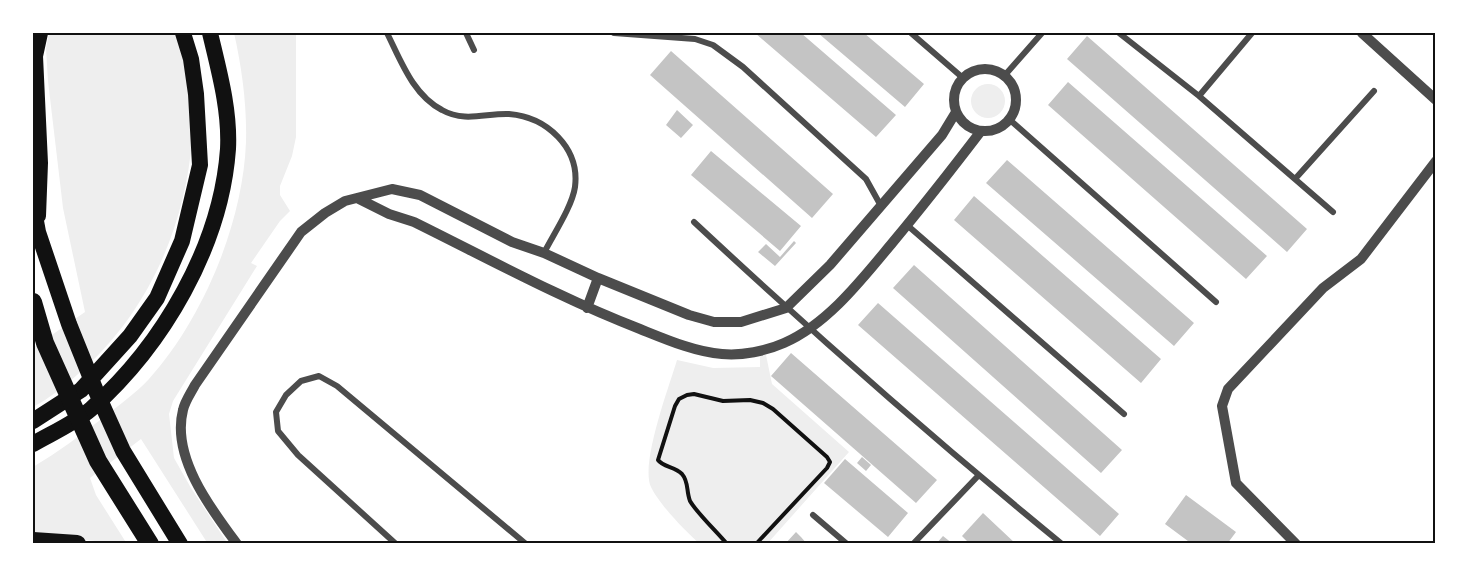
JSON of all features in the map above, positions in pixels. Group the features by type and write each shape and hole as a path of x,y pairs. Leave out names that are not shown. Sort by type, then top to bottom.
{"highway":[{"path":"38,232 40,163 35,57 40,33"},
{"path":"33,421 81,390 130,336 157,298 182,241 200,165 196,94 191,59 183,33"},
{"path":"33,444 90,410 126,374 163,324 207,244 223,192 228,147 223,88 210,33"},
{"path":"33,205 38,232 69,324 96,392 123,451 180,544"},
{"path":"33,302 45,343 98,462 150,544"},
{"path":"33,541 77,544"}],"street":[{"path":"387,33 415,88 442,111 462,117 509,114 540,121 563,141 575,167 575,189 544,254"},
{"path":"466,33 474,50"},
{"path":"614,33 695,39 712,45 742,67 866,179 881,206"},
{"path":"911,33 963,78"},
{"path":"1005,75 1042,33"},
{"path":"1119,33 1199,96 1333,212"},
{"path":"1199,96 1252,33"},
{"path":"1362,33 1436,100"},
{"path":"983,68 1005,75 1013,84 1017,96 1016,109 1010,120 1002,127 992,131 981,131 966,125 956,112 953,100 956,88 963,78 972,71 983,68"},
{"path":"1295,179 1374,91"},
{"path":"237,544 191,474 181,434 183,410 195,385 301,232 325,213 345,201 392,189 420,195 512,242 689,315 714,322 741,322 786,308 830,265 942,135 956,112"},
{"path":"1010,120 1216,302"},
{"path":"359,199 389,214 414,222 587,308 661,337 725,355 767,349 786,342 809,328 838,304 907,225 981,131"},
{"path":"1296,544 1236,483 1222,406 1228,388 1323,288 1361,259 1436,161"},
{"path":"694,222 786,308 978,476 1062,544"},
{"path":"907,225 1124,414"},
{"path":"587,308 598,278"},
{"path":"396,544 298,455 278,431 276,412 286,394 301,381 319,376 337,386 526,544"},
{"path":"913,544 978,476"},
{"path":"813,515 847,544"}],"path":[{"path":"727,544 691,502 687,482 681,474 675,468 662,464 658,460 675,406 679,399 687,395 694,394 723,401 750,400 769,406 830,462 756,544"}],"shaded area":[{"path":"49,33 176,33 185,63 192,140 181,207 157,270 141,299 123,326 101,352 61,388 33,407 33,348 85,312 63,208 48,81 46,48"},
{"path":"234,33 296,33 296,137 292,156 280,186 280,195 290,211 280,221 251,263 257,266 173,401 169,414 174,458 228,544 208,544 141,439 90,478 96,495 127,544 33,535 33,467 87,430 149,379 187,328 217,268 237,205 246,142 243,87"},
{"path":"988,84 1000,89 1005,101 1000,113 988,118 976,113 971,101 976,89"},
{"path":"760,353 766,355 772,384 849,452 767,544 700,544 666,509 651,487 649,461 662,406 677,360 713,368 760,367"}],"building":[{"path":"755,33 801,33 896,115 876,137"},
{"path":"818,33 864,33 924,84 905,107"},
{"path":"1087,36 1307,229 1287,252 1067,59"},
{"path":"671,51 833,194 812,218 650,75"},
{"path":"1068,82 1267,256 1246,279 1048,105"},
{"path":"677,110 693,125 681,138 666,125"},
{"path":"711,151 801,226 780,251 691,175"},
{"path":"1007,160 1194,323 1174,346 986,183"},
{"path":"974,196 1161,359 1141,383 954,220"},
{"path":"794,241 796,243 775,266 758,252 766,244 780,257"},
{"path":"914,265 1122,450 1101,473 893,288"},
{"path":"878,303 1119,514 1100,536 858,325"},
{"path":"791,353 937,480 916,503 771,376"},
{"path":"862,457 871,465 866,471 857,463"},
{"path":"845,459 908,513 888,537 824,483"},
{"path":"1186,495 1236,532 1227,544 1192,544 1165,524"},
{"path":"983,513 1016,544 970,544 962,536"},
{"path":"796,532 807,544 785,544"},
{"path":"943,536 953,544 936,544"}]}
